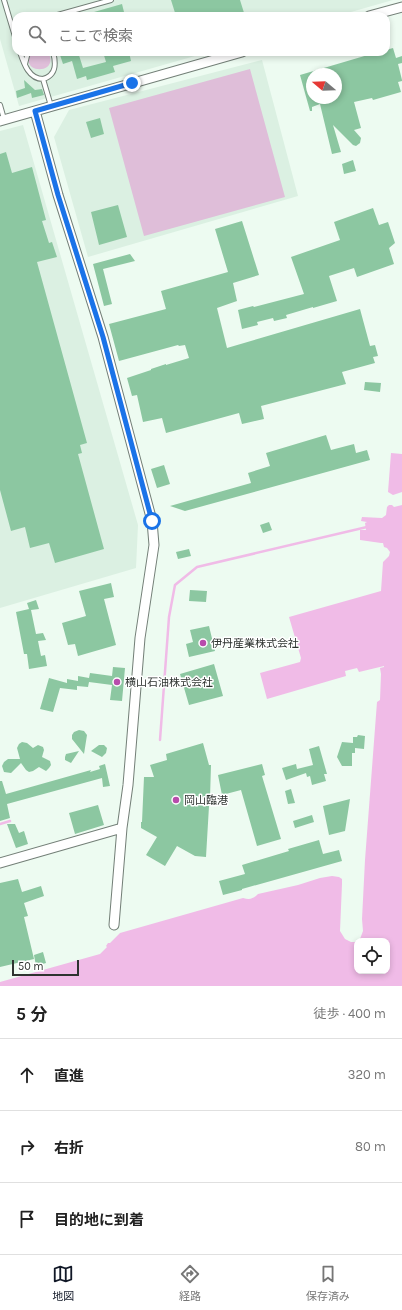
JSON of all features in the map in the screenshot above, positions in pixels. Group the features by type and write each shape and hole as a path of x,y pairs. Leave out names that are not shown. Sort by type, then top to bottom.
{"street":[{"path":"380,12 400,5"},
{"path":"2,120 228,56"},
{"path":"35,111 58,195 103,337 152,521 154,545 140,638 128,785 122,828 114,925"},
{"path":"0,863 122,828"}],"lane":[{"path":"4,0 12,22"},
{"path":"68,12 111,0"},
{"path":"22,56 25,65 33,76 40,79 50,75 54,70 54,56"},
{"path":"25,65 27,56"},
{"path":"43,79 51,106"},
{"path":"0,106 2,120"}],"shaded area":[{"path":"0,0 393,0 351,12 12,12 12,56 195,56 19,106 0,39"},
{"path":"30,56 49,56 50,60 49,65 40,69 34,68 30,65"},
{"path":"262,60 298,196 88,257 54,137 69,110"},
{"path":"250,69 285,197 144,236 109,108"},
{"path":"23,125 138,525 136,568 0,608 0,131"},
{"path":"391,453 402,454 402,492 393,495 388,492"},
{"path":"389,505 394,507 402,505 402,986 0,986 0,982 100,954 107,947 106,946 108,943 110,943 120,933 243,898 251,899 258,894 332,876 342,879 340,931 345,939 354,942 354,974 390,974 390,938 360,938 363,931 362,919 365,860 377,702 380,700 380,668 384,666 359,672 357,668 345,671 346,676 267,699 260,673 300,662 301,658 289,617 381,591 383,562 389,556 390,552 384,547 383,543 360,540 360,530 366,530 365,523 367,522 361,521 362,517 382,518 386,515 387,507"}],"building":[{"path":"171,0 240,0 244,12 175,12"},
{"path":"122,4 124,12 94,12"},
{"path":"393,48 396,58 402,56 402,63 398,64 402,80 398,82 401,92 373,100 372,98 354,102 361,128 354,130 361,138 360,143 356,146 353,145 333,125 341,152 332,154 320,104 342,104 342,68 324,68 364,56 390,56 390,49"},
{"path":"60,56 79,56 83,68 106,62 104,56 130,56 131,61 113,66 115,72 87,80 86,76 77,79 72,61 63,64"},
{"path":"306,73 306,97 300,75"},
{"path":"24,80 35,90 42,89 44,95 32,98 31,93 17,98 16,91 25,88"},
{"path":"308,104 320,104 312,107 312,111 310,111"},
{"path":"100,118 104,134 91,138 86,122"},
{"path":"6,152 12,173 32,167 46,220 42,221 49,243 52,242 57,257 37,262 87,443 80,445 82,453 78,454 104,549 55,563 49,543 30,548 25,527 11,531 0,490 0,154"},
{"path":"353,160 356,171 344,174 342,164"},
{"path":"118,205 127,237 99,245 91,212"},
{"path":"373,208 379,225 388,222 395,243 389,248 394,264 357,277 354,268 329,276 337,301 286,315 287,318 274,321 273,318 257,322 258,325 242,329 238,310 304,294 291,257 340,240 334,222"},
{"path":"242,221 259,275 233,283 237,301 217,308 227,348 360,309 370,346 375,345 378,356 373,357 375,363 342,372 346,384 261,406 264,419 242,424 239,413 166,433 162,418 143,422 137,395 132,396 127,378 166,364 189,358 185,345 178,345 119,361 109,324 166,309 161,291 228,272 215,229"},
{"path":"130,254 135,261 103,269 112,304 104,306 93,264"},
{"path":"365,382 381,383 380,392 364,390"},
{"path":"326,435 331,450 354,444 356,453 367,450 370,460 185,511 170,506 251,483 248,473 270,466 266,453"},
{"path":"164,465 170,484 157,488 151,469"},
{"path":"269,522 272,530 263,533 260,525"},
{"path":"189,549 191,556 178,559 176,552"},
{"path":"111,583 114,597 104,599 116,645 78,656 75,644 68,645 62,623 86,616 79,591"},
{"path":"190,590 207,591 206,602 189,601"},
{"path":"36,600 39,609 31,610 36,634 43,633 46,640 38,641 41,656 45,655 47,666 29,669 27,654 24,654 16,612 29,609 27,603"},
{"path":"209,626 215,651 189,657 186,644 193,642 190,630"},
{"path":"214,664 223,696 189,705 180,674"},
{"path":"113,667 125,668 122,701 110,700 112,685 89,682 88,687 77,686 77,690 60,688 53,712 40,709 49,678 67,683 67,679 78,681 78,676 89,678 90,673 112,676"},
{"path":"79,730 84,731 87,735 84,754 72,739 74,732"},
{"path":"358,735 365,736 364,749 355,748 355,753 352,753 352,766 342,766 337,757 342,742 353,743 353,737 357,737"},
{"path":"22,742 27,743 33,748 38,745 43,747 44,750 42,757 50,761 51,765 46,771 39,767 29,772 21,763 11,773 4,772 2,766 4,762 8,759 20,759 17,748"},
{"name":"岡山臨港","path":"203,743 209,765 211,765 210,798 184,804 209,806 206,857 195,856 177,846 165,866 146,855 157,837 141,828 144,777 154,777 150,765 167,760 166,754"},
{"path":"99,745 104,745 107,748 106,753 102,757 91,751"},
{"path":"319,746 327,774 324,774 326,781 312,785 310,776 307,777 306,773 286,780 282,768 296,764 297,769 313,765 309,749"},
{"path":"79,751 71,763 65,760 66,754"},
{"path":"105,764 110,786 103,787 102,778 7,804 10,818 0,821 0,781 2,781 6,794 91,770 90,772 100,769 99,766"},
{"path":"262,764 265,775 262,776 281,839 257,846 241,790 222,795 218,775"},
{"path":"291,789 295,803 288,804 285,791"},
{"path":"350,799 345,831 329,835 323,806"},
{"path":"98,805 104,825 75,834 69,813"},
{"path":"312,815 314,822 295,828 293,821"},
{"path":"7,824 15,824 19,833 24,831 28,844 16,848"},
{"path":"319,840 323,854 339,850 342,861 223,895 219,881 245,874 242,865"},
{"path":"18,879 22,892 41,886 44,896 24,903 28,916 24,917 34,959 0,967 0,883"},
{"path":"43,952 46,963 36,966 34,955"}],"waterway":[{"path":"160,740 169,617 175,585 197,567 367,527"},
{"path":"0,824 10,821"}],"place":[{"name":"伊丹産業株式会社","path":"203,643"},
{"name":"横山石油株式会社","path":"117,682"},
{"name":"岡山臨港","path":"176,800"}],"route":[{"path":"132,83 35,111 58,195 103,337 152,521"}]}
